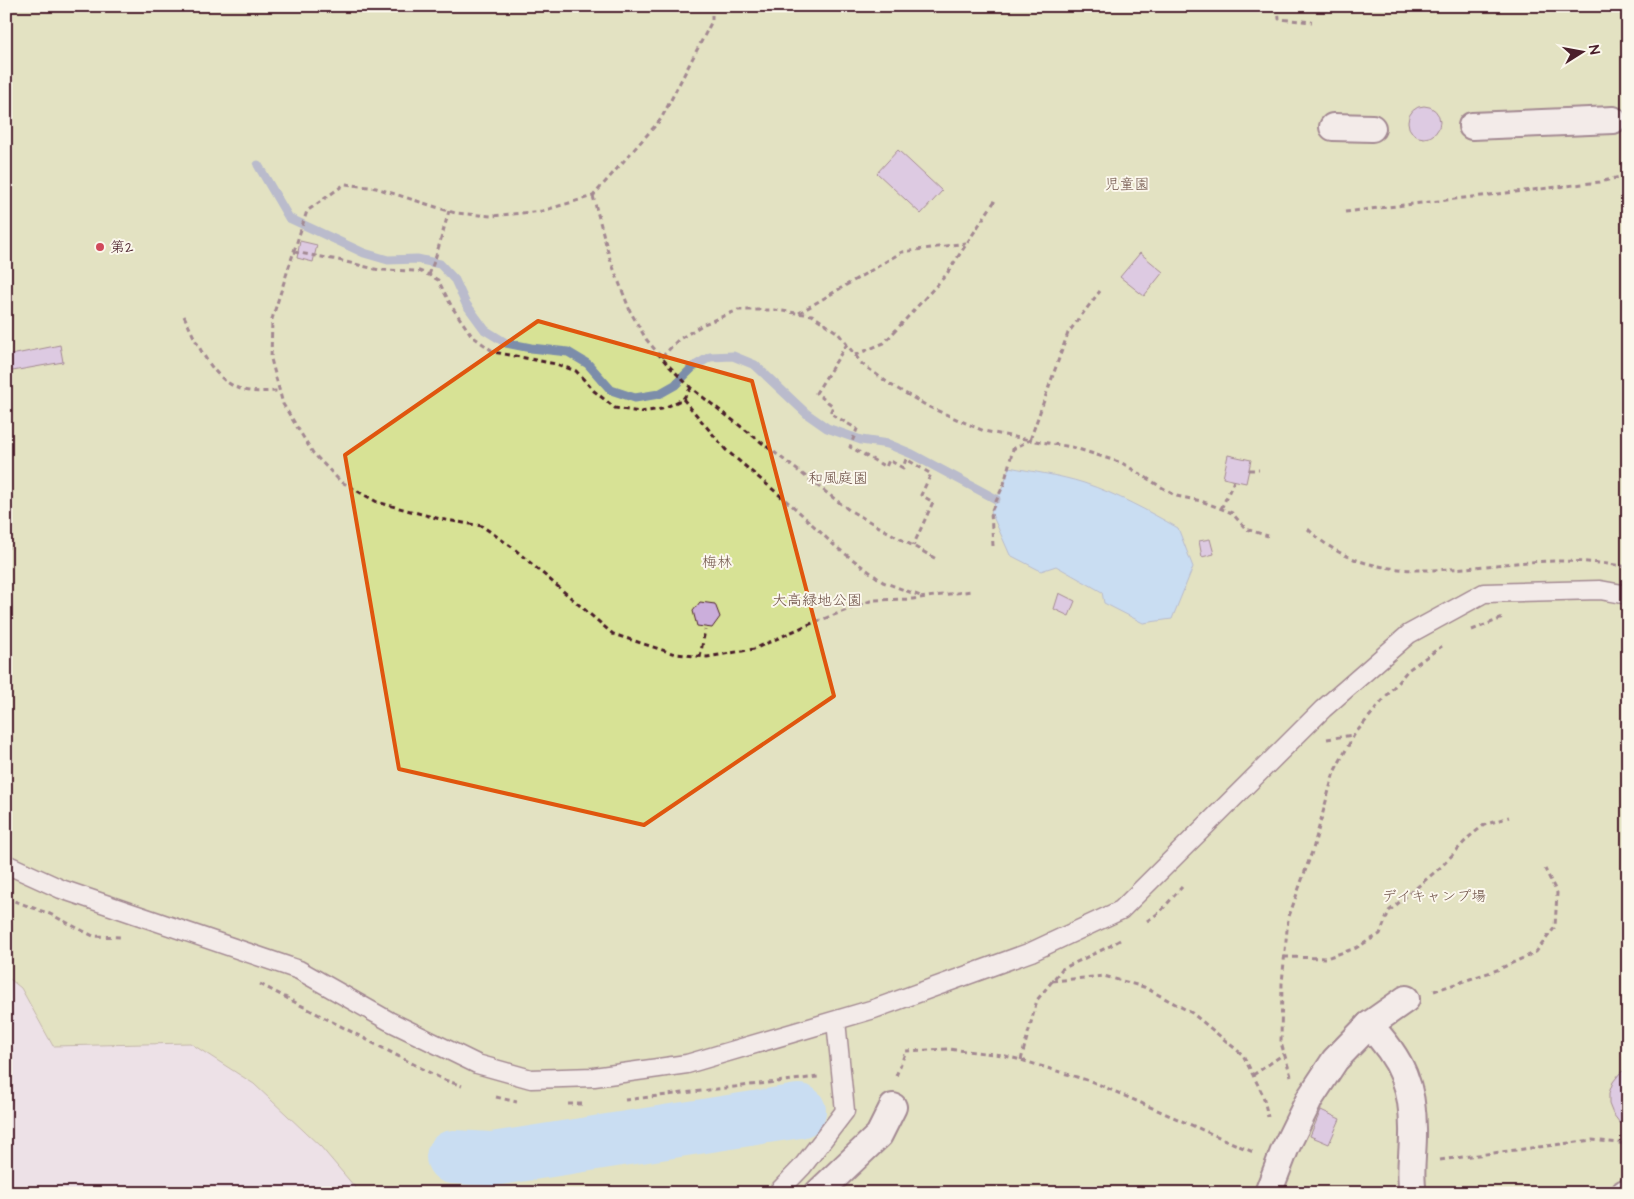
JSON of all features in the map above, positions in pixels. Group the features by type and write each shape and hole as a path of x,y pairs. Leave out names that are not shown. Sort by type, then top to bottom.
{"street":[{"path":"1472,126 1613,120"},
{"path":"1333,127 1372,128"},
{"path":"1268,1193 1279,1164 1310,1098 1335,1060 1369,1024 1406,999"},
{"path":"1369,1024 1387,1043 1403,1070 1411,1101 1413,1193"},
{"path":"818,1193 879,1135 893,1107"}],"lane":[{"path":"6,864 62,889 299,970 389,1022 477,1064 531,1079 594,1077 686,1064 874,1010 1030,952 1120,910 1323,709 1409,634 1484,593 1600,590 1628,595"},
{"path":"777,1193 802,1167 845,1111 836,1021"}],"path":[{"path":"1278,6 1280,19 1312,22"},
{"path":"713,7 712,21 662,119 593,196 542,211 492,216 455,214 376,188 345,184 307,211 272,318 271,359 283,404 313,453 340,481 377,502 440,519 482,526 512,547 612,634 674,654 707,657 754,649 805,626 873,600 925,597 972,591"},
{"path":"1346,212 1600,182 1628,175"},
{"path":"593,196 610,259 630,311 646,339 667,364 690,388 849,510 938,560"},
{"path":"855,354 884,343 946,275 996,199"},
{"path":"429,276 449,211"},
{"path":"798,313 902,252 966,242"},
{"path":"294,252 379,270 420,271 438,280 452,307 472,336 494,352 556,364 576,371 615,408 640,412 662,409 684,399 690,388"},
{"path":"993,546 991,512 1004,484 1013,449 1030,440 1068,333 1100,291"},
{"path":"662,357 678,340 704,324 738,310 774,310 812,315 838,333 862,364 876,375 929,407 984,431 1072,448 1122,463 1176,496 1201,501 1232,513 1246,528 1268,536"},
{"path":"184,316 195,340 213,369 229,384 245,391 280,392"},
{"path":"847,344 816,393 833,406 830,413 856,429 850,447 886,467 889,460 903,468 906,459 931,474 921,495 933,502 913,546"},
{"path":"684,399 726,450 796,509 836,547 883,582 925,597"},
{"path":"6,408 8,414 6,450"},
{"path":"1249,470 1259,470"},
{"path":"1221,509 1234,481"},
{"path":"1308,529 1319,540 1350,558 1386,568 1423,570 1565,561 1606,563 1628,567"},
{"path":"1467,632 1503,618"},
{"path":"700,657 705,630"},
{"path":"1303,1112 1281,1043 1284,957 1288,919 1312,849 1334,772 1354,735 1408,670 1444,645"},
{"path":"1284,957 1326,958 1356,948 1372,939 1380,934 1389,911 1442,866 1470,837 1484,825 1510,817"},
{"path":"1406,999 1497,970 1536,952 1555,927 1557,893 1545,869"},
{"path":"1052,981 1104,976 1144,987 1192,1013 1243,1055 1263,1095 1269,1121"},
{"path":"896,1076 906,1051 948,1050 1002,1055 1093,1082 1279,1164"},
{"path":"1253,1075 1284,1054"},
{"path":"1411,1164 1592,1140 1628,1144"}],"highlighted area":[{"path":"538,321 752,381 834,696 644,825 399,769 345,455"}],"green space":[{"name":"大高緑地公園","path":"6,6 1628,6 1628,1193 360,1193 321,1147 254,1084 190,1043 53,1046 21,988 6,976"}],"water":[{"path":"1009,467 1065,478 1096,487 1132,503 1178,528 1193,567 1172,619 1143,623 1104,603 1102,592 1056,566 1041,571 1010,555 991,512 1004,484"}],"building":[{"path":"1424,106 1435,111 1440,122 1435,133 1424,138 1413,133 1408,122 1413,111"},
{"path":"1628,112 1628,125 1613,120"},
{"path":"898,150 942,191 921,214 877,173"},
{"path":"300,241 317,245 313,262 297,258"},
{"path":"1140,253 1163,272 1144,296 1120,277"},
{"path":"60,345 63,362 7,372 6,356"},
{"path":"1228,455 1251,460 1246,483 1223,478"},
{"path":"6,534 10,548 6,549"},
{"path":"1210,539 1214,554 1202,557 1199,541"},
{"path":"1059,593 1075,601 1069,616 1054,609"},
{"path":"700,602 715,604 720,617 712,628 697,626 693,611"},
{"path":"1628,1068 1628,1128 1620,1123 1613,1114 1609,1104 1609,1093 1613,1082 1620,1073"},
{"path":"1321,1110 1340,1119 1329,1144 1310,1136"}],"waterway":[{"path":"258,165 289,218 364,253 388,260 417,259 440,264 455,280 466,304 485,330 506,343 568,352 588,364 611,390 635,398 659,394 675,385 693,367 710,357 733,356 755,365 807,414 827,428 861,440 888,444 912,454 996,499"},
{"path":"453,1157 493,1159 799,1111"}],"place":[{"name":"第2","path":"100,247"}],"park label":[{"name":"児童園","path":"1127,184"},
{"name":"和風庭園","path":"838,478"},
{"name":"梅林","path":"717,562"},
{"name":"デイキャンプ場","path":"1434,896"}]}
